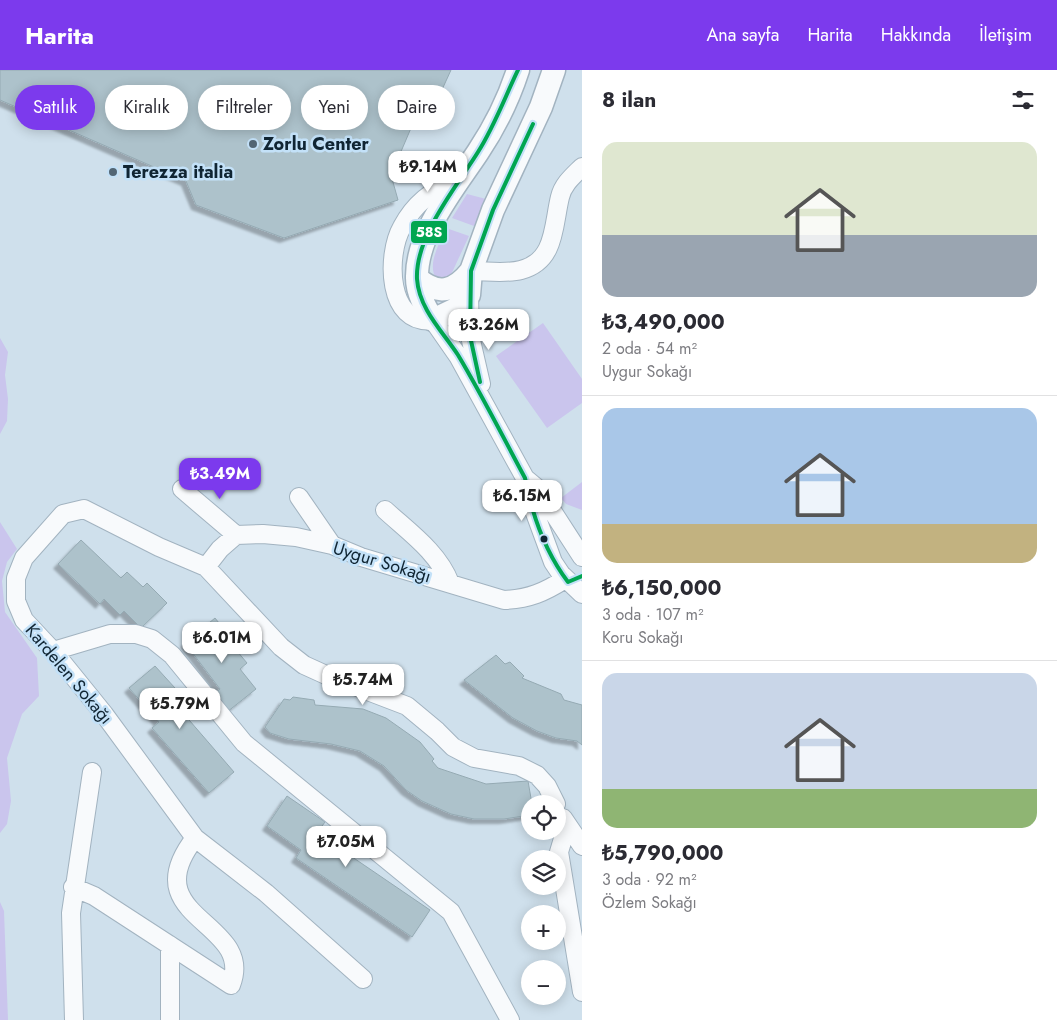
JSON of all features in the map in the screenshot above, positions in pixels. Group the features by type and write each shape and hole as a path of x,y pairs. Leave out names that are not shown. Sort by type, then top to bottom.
{"main road":[{"path":"518,70 478,151 457,181 436,217 424,244 419,259 417,278 419,293 433,320 458,308 469,295 471,271 493,210 541,107 554,70"},
{"path":"417,278 428,288 441,290 455,286 471,271"}],"street":[{"path":"471,271 521,270 536,263 548,252 555,231 560,197 565,184 582,167"},
{"path":"457,181 441,186 414,209 401,228 394,248 391,265 397,294 405,311 414,319 433,320 458,356 525,478 528,494 556,568 572,579 582,594"},
{"path":"469,295 470,336 488,409"},
{"path":"525,478 538,489 578,551"},
{"path":"182,489 236,535 220,548 206,567 281,647 304,665 407,706 437,730 453,746 474,758 519,766 537,775 547,786 552,795"},
{"path":"299,497 332,545"},
{"name":"Kardelen Sokağı","path":"206,567 159,547 84,509 63,514 45,532 24,558 16,578 16,600 24,620 104,714 195,838 266,893 363,979"},
{"path":"386,510 432,553 444,568 450,582"},
{"name":"Uygur Sokağı","path":"236,535 280,535 332,545 361,557 450,582 504,600 522,599 544,592 572,579"},
{"path":"551,556 560,549 578,551"},
{"path":"52,651 110,634 136,634 152,639 172,655 244,744 451,912 510,1020"},
{"path":"74,1020 70,936 73,888 92,772"},
{"path":"567,825 582,846"},
{"path":"567,825 559,852 582,992"},
{"path":"73,888 94,896 231,985 235,970 229,948 189,908 179,891 177,882 179,861 195,838"},
{"path":"170,945 170,1020"}],"shaded area":[{"path":"467,194 486,199 474,226 452,218"},
{"path":"446,228 469,236 449,279 442,280 435,277 433,265"},
{"path":"543,323 582,379 582,403 547,428 496,356"},
{"path":"0,338 8,352 5,375 8,399 7,421 0,434"},
{"path":"582,482 582,510 566,504 561,498"},
{"path":"0,522 17,549 7,562 2,581 5,612 37,658 39,696 22,714 7,758 11,801 7,824 0,833"},
{"path":"0,902 4,911 8,1020 0,1020"}],"building":[{"name":"Zorlu Center","path":"0,70 451,70 444,85 378,85 378,130 410,130 391,175 398,200 284,238 196,205 186,181 69,130 95,130 95,85 15,85 15,107 0,100"},
{"path":"81,540 121,578 127,572 143,587 147,583 167,603 141,628 124,611 120,615 104,599 100,604 58,564"},
{"path":"215,618 235,643 232,645 247,663 240,669 256,689 227,712 213,695 220,689 185,643"},
{"path":"496,655 505,664 510,662 524,676 522,678 561,694 564,700 582,705 582,745 577,741 556,738 537,731 513,718 464,680"},
{"path":"155,666 185,699 177,706 234,772 209,793 152,728 159,722 129,688"},
{"path":"293,697 314,700 315,705 363,709 386,718 420,742 434,759 432,761 438,768 486,784 528,781 530,795 521,795 521,816 504,819 474,819 451,814 422,801 406,790 384,766 360,751 331,744 289,739 270,733 265,727 284,699 290,700"},
{"path":"287,796 325,822 317,833 430,910 412,937 296,858 301,850 267,826"}],"transit line":[{"name":"58S","path":"518,70 484,142 430,229 418,263 417,279 422,300 427,310 467,370 525,478 536,519 553,559 568,582 582,576"},
{"name":"58S","path":"480,382 470,336 471,271 493,210 533,124"}],"place":[{"name":"Zorlu Center","path":"253,144"},
{"name":"Terezza italia","path":"113,172"}]}
